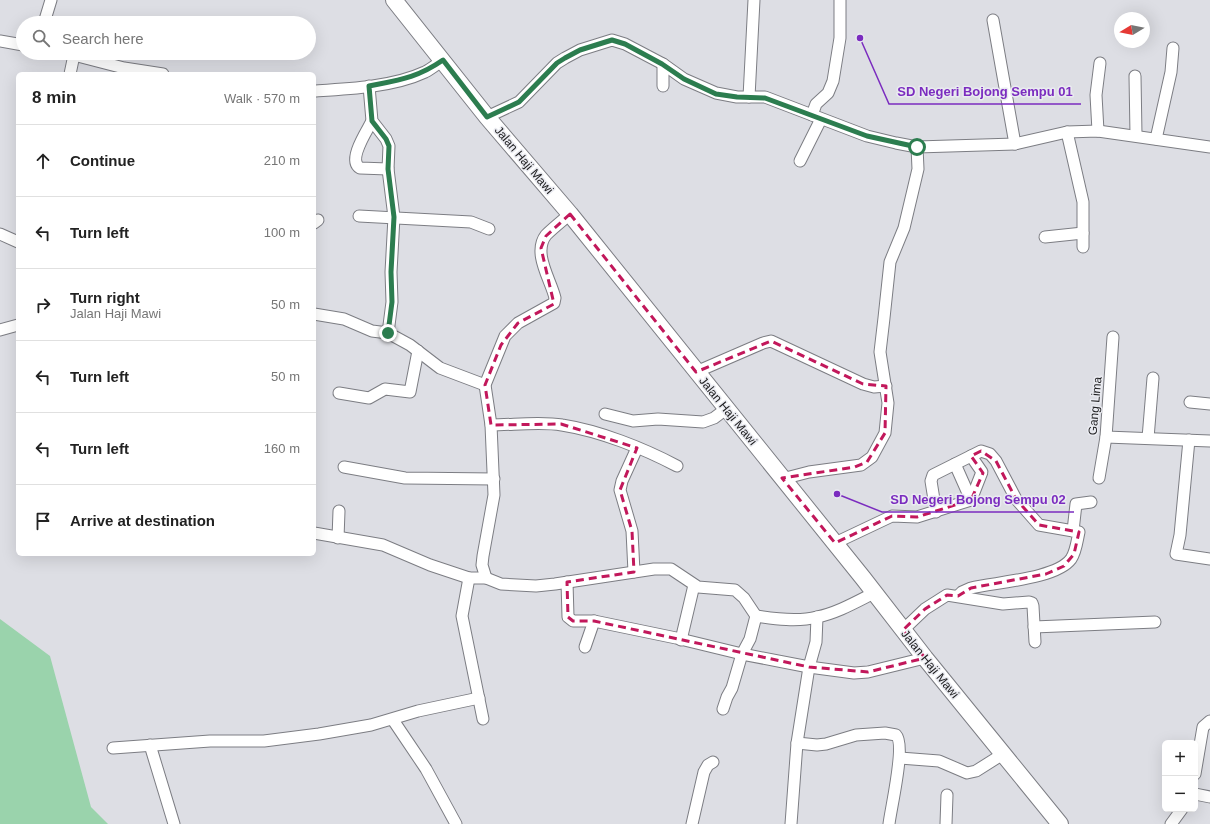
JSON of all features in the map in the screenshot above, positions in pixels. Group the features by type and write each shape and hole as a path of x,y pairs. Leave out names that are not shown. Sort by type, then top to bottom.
{"street":[{"path":"45,16 51,0"},
{"name":"Jalan Haji Mawi","path":"394,0 487,117 570,214 835,543 924,658 1060,824"},
{"path":"749,97 754,0"},
{"path":"800,161 816,117 816,104 828,93 833,81 840,38 840,0"},
{"path":"993,20 1015,144"},
{"path":"487,117 519,102 557,63 580,50 612,40 625,44 662,64 684,79 716,94 737,97 765,98 867,136 917,147 1015,144 1067,132 1098,131 1136,135 1210,147"},
{"path":"0,42 16,44"},
{"path":"1156,139 1171,72 1173,48"},
{"path":"70,60 70,72"},
{"path":"93,60 124,68 150,72"},
{"path":"316,91 348,90 405,79 425,72 443,60"},
{"path":"1098,131 1096,95 1100,63"},
{"path":"662,64 663,86"},
{"path":"1135,76 1136,135"},
{"path":"369,86 372,121 388,142 388,169 394,217 391,272 392,302 388,333"},
{"path":"372,121 360,144 356,156 356,163 360,168 388,169"},
{"path":"1067,132 1083,202 1083,246"},
{"path":"782,479 809,472 855,467 866,462 875,452 884,433 888,403 880,352 890,262 909,211 918,170 917,147"},
{"path":"486,578 482,565 494,504 494,478 491,426 485,385 505,336 518,323 554,304 555,298 544,264 541,248 546,236 570,214"},
{"path":"359,216 471,222 489,229"},
{"path":"1045,237 1083,233"},
{"path":"0,234 16,241"},
{"path":"316,314 344,319 372,331 388,333 418,351 440,368 485,385"},
{"path":"0,330 16,326"},
{"name":"Gang Lima","path":"1099,478 1106,437 1114,337"},
{"path":"696,372 763,343 771,341 863,384 874,387 886,386"},
{"path":"339,393 369,398 385,389 410,392 418,351"},
{"path":"1148,438 1153,378"},
{"path":"1190,402 1210,404"},
{"path":"605,414 633,421 658,419 703,422 714,418 726,409"},
{"path":"491,426 537,423 561,424 637,448 677,466"},
{"path":"1106,437 1210,441"},
{"path":"1189,440 1180,535 1176,554 1210,559"},
{"path":"634,572 632,531 620,490 622,480 637,448"},
{"path":"936,512 932,478 935,472 981,451 992,457 1016,499 1039,525 1079,532 1074,554 1064,566 1046,574 971,588 958,596"},
{"path":"971,456 982,472 972,500"},
{"path":"955,464 972,500"},
{"path":"344,467 405,478 494,478"},
{"path":"835,543 892,516 917,517 972,500"},
{"path":"1073,531 1076,504 1091,502"},
{"path":"338,538 339,512"},
{"path":"316,533 388,547 430,565 469,578 486,578 501,584 536,586 654,568 671,569 694,585 735,590 744,598 756,616 750,639 742,654 724,709"},
{"path":"469,578 462,616 465,634 475,671 483,719"},
{"path":"567,582 569,618 573,621 594,622 809,667 861,673 924,658"},
{"path":"681,640 694,585"},
{"path":"756,616 779,619 817,618 849,606 874,594"},
{"path":"903,630 925,609 947,595 1003,604 1032,603 1035,642"},
{"path":"791,824 797,743 809,667 816,642 817,618"},
{"path":"586,647 594,622"},
{"path":"1034,627 1155,622"},
{"path":"113,748 210,741 264,741 341,730 393,720 418,711 479,698"},
{"path":"393,720 426,769 456,824"},
{"path":"1198,756 1203,727 1210,721"},
{"path":"797,743 822,745 856,735 894,734 900,739 900,758 889,824"},
{"path":"150,745 174,824"},
{"path":"900,758 938,761 967,773 976,771 1003,754"},
{"path":"692,824 704,772 713,762"},
{"path":"946,824 948,795"},
{"path":"1198,795 1210,797"},
{"path":"1171,824 1180,812"}],"highlighted area":[{"path":"570,214 696,372 771,341 863,384 886,386 885,433 867,462 855,467 782,478 835,543 892,516 917,517 971,500 983,473 971,456 981,451 996,461 1016,499 1039,525 1079,532 1074,554 1064,566 1046,574 971,588 958,596 947,595 925,609 903,630 925,658 868,672 809,667 594,621 573,621 568,617 567,582 634,572 632,531 620,490 637,448 561,424 491,425 485,385 501,345 518,323 554,304 541,248 546,236"}],"green space":[{"path":"0,619 50,656 91,807 108,824 0,824"}],"place":[{"name":"SD Negeri Bojong Sempu 01","path":"860,38"},
{"name":"SD Negeri Bojong Sempu 02","path":"837,494"}],"route":[{"path":"388,333 392,302 391,272 394,217 388,169 389,146 383,134 372,121 369,86 405,79 425,72 443,60 487,117 519,102 557,63 565,58 580,50 612,40 625,44 662,64 684,79 716,94 737,97 759,96 867,136 917,147"}]}
